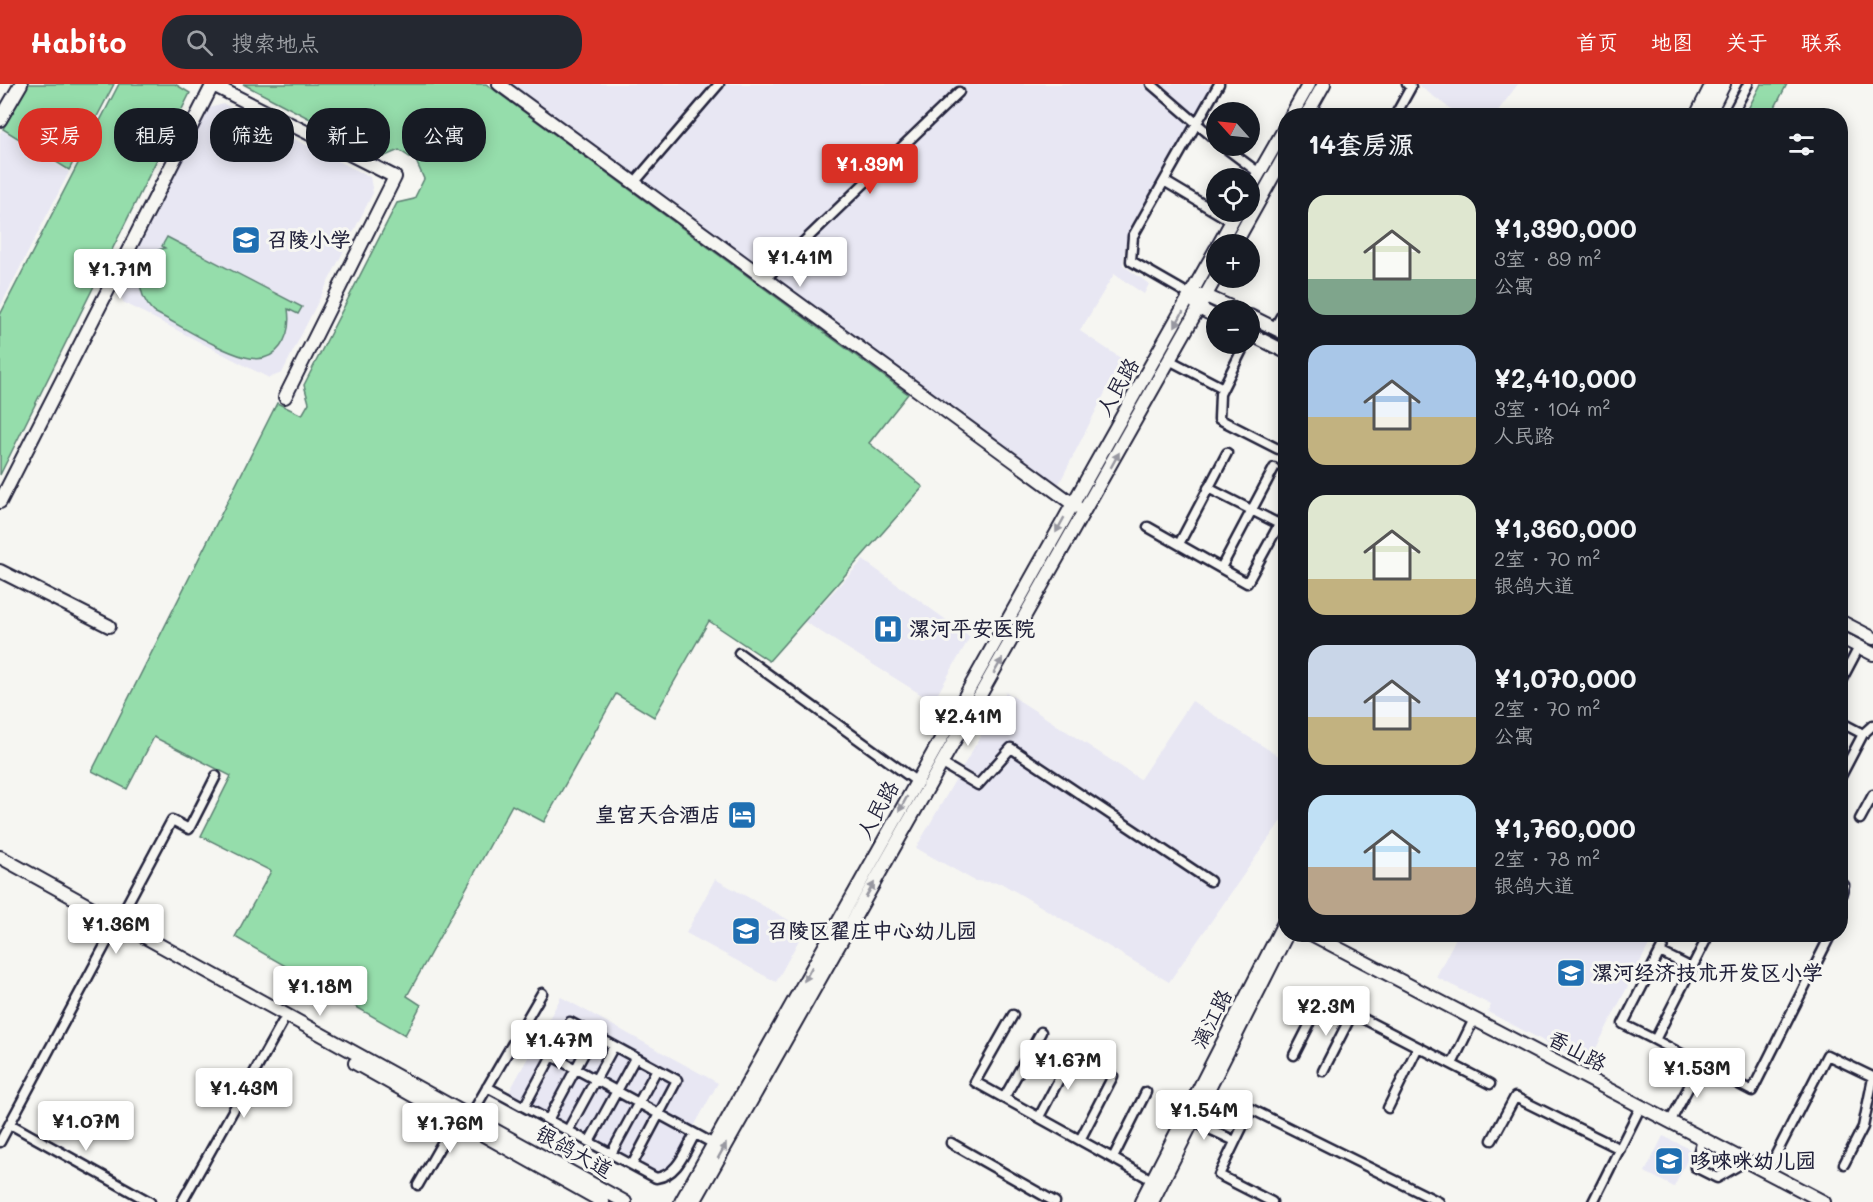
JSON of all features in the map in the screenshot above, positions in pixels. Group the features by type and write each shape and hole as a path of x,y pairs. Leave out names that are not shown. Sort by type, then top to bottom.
{"street":[{"path":"0,120 21,84"},
{"path":"0,502 213,84 395,177 285,398"},
{"path":"499,84 764,280 1086,513"},
{"path":"634,183 719,84"},
{"path":"1151,84 1206,133"},
{"path":"1215,300 1206,296 1192,296 1131,261 1132,236 1220,84"},
{"path":"1296,108 1309,84"},
{"path":"1310,108 1324,84"},
{"path":"1399,108 1411,87 1407,84"},
{"path":"1700,108 1712,84"},
{"path":"1711,108 1724,84"},
{"path":"1735,108 1748,84"},
{"path":"764,280 959,92"},
{"path":"1260,170 1278,139"},
{"path":"1236,156 1252,168"},
{"path":"1241,234 1278,167"},
{"path":"1164,181 1206,202"},
{"name":"人民路","path":"681,1202 1072,503 1206,269"},
{"name":"人民路","path":"694,1202 941,763 1086,513 1210,288"},
{"path":"1192,296 1199,308 1206,312"},
{"path":"1260,321 1278,330"},
{"path":"1260,339 1278,348"},
{"path":"1240,354 1223,388 1220,418 1278,449"},
{"path":"1169,360 1223,388"},
{"path":"1179,544 1227,453"},
{"path":"1221,568 1274,468"},
{"path":"1208,488 1278,523"},
{"path":"1148,527 1247,583 1278,526"},
{"path":"0,571 109,627"},
{"path":"1848,625 1869,636 1859,646 1848,667"},
{"path":"1848,641 1873,654"},
{"path":"739,653 916,781"},
{"path":"1848,763 1863,734 1873,725"},
{"path":"1848,727 1863,734"},
{"path":"941,763 978,785 1011,748 1210,881"},
{"path":"0,1142 172,820 189,829 216,776"},
{"path":"1860,819 1873,795"},
{"name":"银鸽大道","path":"0,857 282,1023 626,1202"},
{"name":"银鸽大道","path":"0,866 116,926 461,1116 603,1202"},
{"name":"漓江路","path":"1152,1202 1189,1119 1278,935"},
{"name":"漓江路","path":"1141,1202 1189,1119 1283,942"},
{"name":"香山路","path":"1326,942 1824,1202"},
{"path":"1665,942 1623,1024 1752,1091 1827,942"},
{"path":"1655,1040 1705,942"},
{"path":"1660,952 1692,968"},
{"path":"418,1185 461,1116 487,1087 542,993"},
{"path":"1294,1054 1323,998 1490,1084"},
{"path":"1323,1071 1352,1014"},
{"path":"1013,1015 975,1082 1152,1180"},
{"path":"1452,1064 1474,1020"},
{"path":"524,1107 570,1022 677,1080 632,1165"},
{"path":"183,1202 282,1023"},
{"path":"1004,1098 1041,1032"},
{"path":"548,1120 594,1035"},
{"path":"568,1131 614,1046"},
{"path":"1388,1108 1418,1047"},
{"path":"1038,1117 1074,1052"},
{"path":"1767,1172 1827,1055 1873,1078 1863,1127 1844,1164"},
{"path":"552,1056 714,1144"},
{"path":"589,1142 635,1058"},
{"path":"1670,1122 1701,1064"},
{"path":"611,1154 657,1070"},
{"path":"1080,1140 1113,1076"},
{"path":"487,1087 656,1178 666,1177 673,1172 695,1134"},
{"path":"1113,1158 1146,1092"},
{"path":"1492,1140 1515,1097 1620,1149"},
{"path":"1593,1202 1641,1106"},
{"path":"1272,1202 1219,1175 1251,1109 1439,1202"},
{"path":"1189,1119 1235,1141"},
{"path":"10,1124 150,1202"},
{"path":"1702,1138 1695,1167 1717,1178 1746,1161"},
{"path":"951,1143 1055,1202"}],"shaded area":[{"path":"512,84 1212,84 1127,233 1123,265 1149,284 1144,294 1114,274 1080,331 1122,359 1059,484 765,273"},
{"path":"1417,84 1518,84 1500,108 1449,108"},
{"name":"召陵小学","path":"224,104 232,108 210,108 210,162 294,162 294,139 306,145 306,162 340,162 370,177 373,193 282,373 269,378 123,302 118,288 182,162 198,162 198,130 209,108"},
{"path":"2,130 18,140 18,162 53,162 69,172 0,307 0,133"},
{"name":"漯河平安医院","path":"863,560 970,637 933,702 805,622"},
{"path":"1006,692 1140,779 1192,701 1278,756 1278,825 1169,982 1001,883 975,881 916,848"},
{"name":"召陵区翟庄中心幼儿园","path":"715,879 805,929 776,982 686,933"},
{"name":"漯河经济技术开发区小学","path":"1454,942 1650,942 1588,1064 1488,1012 1491,1005 1436,977"},
{"path":"561,997 718,1083 671,1168 663,1172 654,1171 508,1094"},
{"name":"哆唻咪幼儿园","path":"1663,1136 1692,1150 1674,1187 1645,1172"}],"green space":[{"path":"28,84 114,84 101,108 18,108 18,138 3,129"},
{"path":"119,84 175,84 190,93 183,108 114,108 114,162 156,162 0,475 0,315 79,162 102,162 102,117"},
{"path":"243,84 486,84 908,394 869,443 923,487 769,661 709,621 654,717 616,694 544,822 512,805 407,996 421,1005 405,1035 235,937 271,871 201,836 231,776 154,737 127,789 92,771 277,403 302,415 309,403 304,385 397,203 414,199 424,179 416,162 486,162 486,108 402,108 402,152 399,150 390,154 390,108 306,108 306,117 294,111 294,108 289,108"},
{"path":"1761,84 1787,84 1775,108 1749,108"},
{"path":"56,162 73,162 69,170"},
{"path":"167,237 302,307 298,314 288,309 288,329 285,338 274,353 256,359 234,354 154,312 143,295 140,276 147,258 165,248 162,246"}],"place":[{"name":"召陵小学","path":"246,240"},
{"name":"漯河平安医院","path":"888,629"},
{"name":"皇宫天合酒店","path":"742,815"},
{"name":"召陵区翟庄中心幼儿园","path":"746,931"},
{"name":"漯河经济技术开发区小学","path":"1571,973"},
{"name":"哆唻咪幼儿园","path":"1669,1161"}]}
